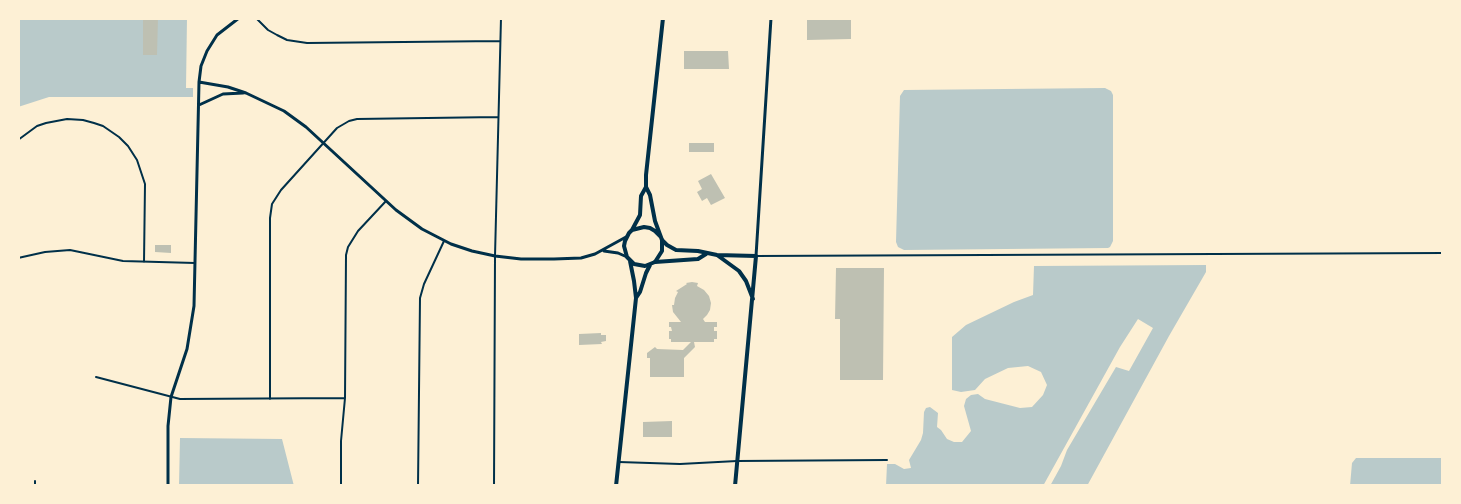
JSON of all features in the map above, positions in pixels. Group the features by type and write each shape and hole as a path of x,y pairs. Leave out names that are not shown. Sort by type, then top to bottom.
{"main road":[{"path":"636,298 646,273 662,251 661,238 646,186 646,175 663,18"},
{"path":"616,486 636,298 624,246 627,236 633,230 640,215 641,196 646,186"},
{"path":"633,230 650,228 656,231 667,245 676,250 717,255 756,256 735,486"},
{"path":"628,259 640,266 698,259 706,254"},
{"path":"717,255 739,271 753,299"}],"street":[{"path":"168,486 168,426 171,398 187,349 194,306 201,66 212,43 222,30 239,18"},
{"path":"256,18 277,35 307,43 500,41"},
{"path":"494,486 495,256 501,18"},
{"path":"771,18 756,256 1443,253"},
{"path":"199,82 246,93 291,115 410,221 466,249 521,260 581,258 602,251 627,236"},
{"path":"199,105 223,94 246,93"},
{"path":"270,399 270,212 281,190 323,143 349,121 498,117"},
{"path":"18,140 30,130 46,123 70,119 103,126 119,137 137,160 145,184 144,262"},
{"path":"341,486 341,441 345,398 345,264 348,247 358,231 386,201"},
{"path":"418,486 420,298 444,240"},
{"path":"18,258 45,252 70,250 113,260 195,263"},
{"path":"602,251 618,254 628,259"},
{"path":"96,377 171,398 191,400 345,398"},
{"path":"619,462 680,464 886,460"},
{"path":"35,481 35,486"}],"shaded area":[{"path":"18,18 187,18 186,88 193,88 193,97 49,97 18,107"},
{"path":"1105,88 1113,95 1113,241 1110,247 904,250 898,247 896,242 900,96 904,90"},
{"path":"1206,265 1206,272 1087,486 1050,486 1067,450 1116,367 1129,371 1153,328 1138,319 1120,347 1043,486 886,486 887,464 895,464 904,469 911,468 909,460 921,440 926,408 930,407 938,413 937,427 947,439 962,442 971,431 964,406 966,399 971,395 978,394 985,399 1020,408 1032,407 1043,395 1047,385 1041,372 1028,366 1008,368 985,379 975,390 961,392 952,390 952,337 966,325 1033,295 1034,266"},
{"path":"180,438 282,439 294,486 179,486"},
{"path":"1356,458 1443,458 1443,486 1350,486 1352,463"}],"building":[{"path":"143,18 158,18 157,55 143,55"},
{"path":"807,18 851,18 851,39 807,40"},
{"path":"684,51 728,51 729,69 684,69"},
{"path":"689,143 714,143 714,152 689,152"},
{"path":"711,174 725,198 711,205 707,198 702,201 697,192 702,189 698,181"},
{"path":"155,245 171,245 171,253 155,252"},
{"path":"836,268 884,268 883,380 840,380 840,319 835,319"},
{"path":"686,283 698,283 697,286 709,296 710,310 703,319 705,322 717,322 714,331 717,331 717,339 714,339 714,342 694,342 695,347 684,358 684,377 650,377 650,358 647,358 647,353 655,347 683,350 691,342 671,342 669,331 672,331 669,322 681,322 673,312 672,305 674,305 678,292 676,291"},
{"path":"601,333 601,335 606,335 606,341 601,342 602,344 579,345 579,334"},
{"path":"672,421 672,437 643,437 643,422"}]}
